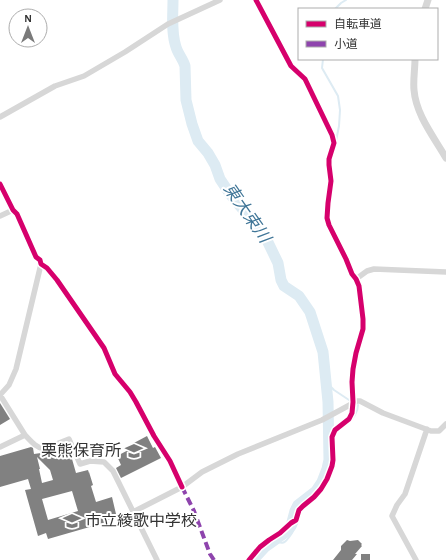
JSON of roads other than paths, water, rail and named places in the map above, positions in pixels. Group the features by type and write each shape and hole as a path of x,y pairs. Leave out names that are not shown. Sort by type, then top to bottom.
{"street":[{"path":"0,117 55,86 84,76 168,24 220,0"},
{"path":"249,560 260,547 296,520 302,506 321,490 327,479 333,460 332,437 335,430 349,419 352,413 353,369 363,329 357,279 352,274 327,218 331,181 329,159 334,142 332,135 305,80 291,66 256,0"},
{"path":"415,60 414,91 417,105 422,118 446,158"},
{"path":"0,184 13,210 17,214 36,257 57,280 104,348 115,374 133,397 154,436 170,461 182,487"},
{"path":"0,216 13,210"},
{"path":"41,264 16,369 9,385 0,395 25,435 39,448 44,449 69,438 80,464 90,461 104,462 113,471 158,560"},
{"path":"357,279 367,271 374,268 446,272"},
{"path":"133,512 182,487 202,472 238,454 322,420 353,402 360,401 383,413 431,431 439,431 446,424"},
{"path":"416,560 392,516 397,505 405,494 427,429"},
{"path":"0,447 25,435"}],"waterway":[{"name":"東大束川","path":"173,0 174,41 185,66 186,100 198,141 208,153 215,165 220,179 230,194 263,232 278,263 281,280 284,286 299,296 310,312 323,352 328,402 329,460 327,469 322,482 316,491 298,505 291,526 286,532 265,547 253,560"},
{"path":"336,8 346,0"},
{"path":"323,60 322,68 338,96 340,110 336,141"},
{"path":"326,382 334,390 349,400"},
{"path":"345,426 354,417 358,405"},
{"path":"274,540 280,543 285,542 292,533 298,521"}],"place":[{"name":"栗熊保育所","path":"134,451"},
{"name":"市立綾歌中学校","path":"72,521"}]}
